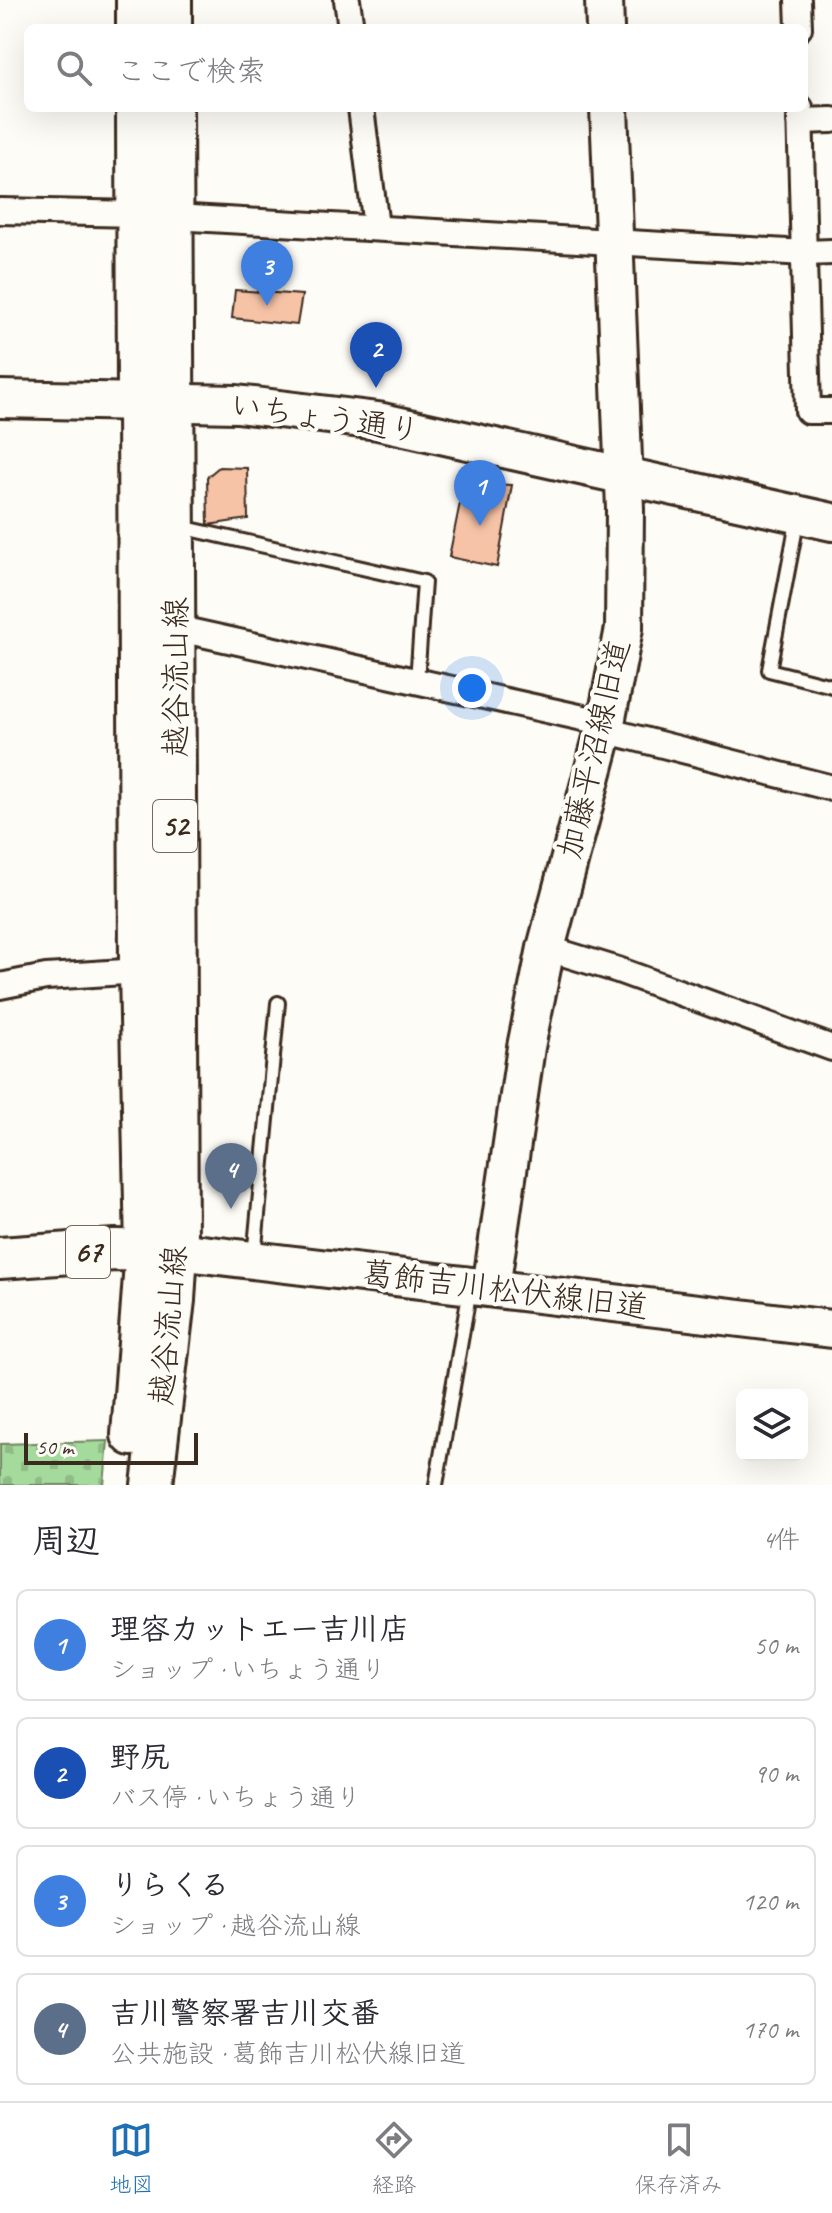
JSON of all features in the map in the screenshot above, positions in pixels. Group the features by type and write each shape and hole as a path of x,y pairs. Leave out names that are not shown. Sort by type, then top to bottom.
{"main road":[{"path":"137,0 137,24"},
{"path":"171,0 171,24"},
{"name":"越谷流山線","path":"138,112 156,216"},
{"name":"越谷流山線","path":"152,1485 174,1300 161,1250 140,971 156,401 156,216 171,112"},
{"name":"越谷流山線","path":"127,1485 161,1250 175,628 174,525 156,401"},
{"name":"67","path":"0,1258 161,1250"}],"street":[{"path":"347,0 350,24"},
{"path":"604,0 605,24"},
{"path":"798,0 799,24"},
{"path":"362,112 376,227"},
{"name":"加藤平沼線旧道","path":"481,1287 546,948 605,726 624,628 626,565 609,112"},
{"path":"832,120 800,114 808,411 832,411"},
{"path":"0,211 156,216 805,253 832,252"},
{"name":"いちょう通り","path":"0,399 237,404 378,421 815,519"},
{"path":"175,628 605,726 832,788"},
{"path":"546,948 618,970 832,1048"},
{"path":"0,986 46,977 140,971"},
{"name":"葛飾吉川松伏線旧道","path":"161,1250 832,1329"}],"lane":[{"path":"815,519 769,670 832,686"},
{"path":"174,525 424,582 417,681"},
{"path":"254,1260 278,1003"},
{"path":"436,1485 481,1287"}],"green space":[{"path":"108,1441 104,1485 0,1485 0,1444"}],"building":[{"path":"235,290 302,295 297,325 232,318"},
{"path":"219,467 247,468 248,519 208,525 207,477"},
{"path":"464,483 512,485 497,567 449,557"}],"place":[{"name":"りらくる","path":"267,306"},
{"name":"野尻","path":"376,388"},
{"name":"理容カットエー吉川店","path":"480,526"},
{"name":"吉川警察署吉川交番","path":"231,1209"}]}
